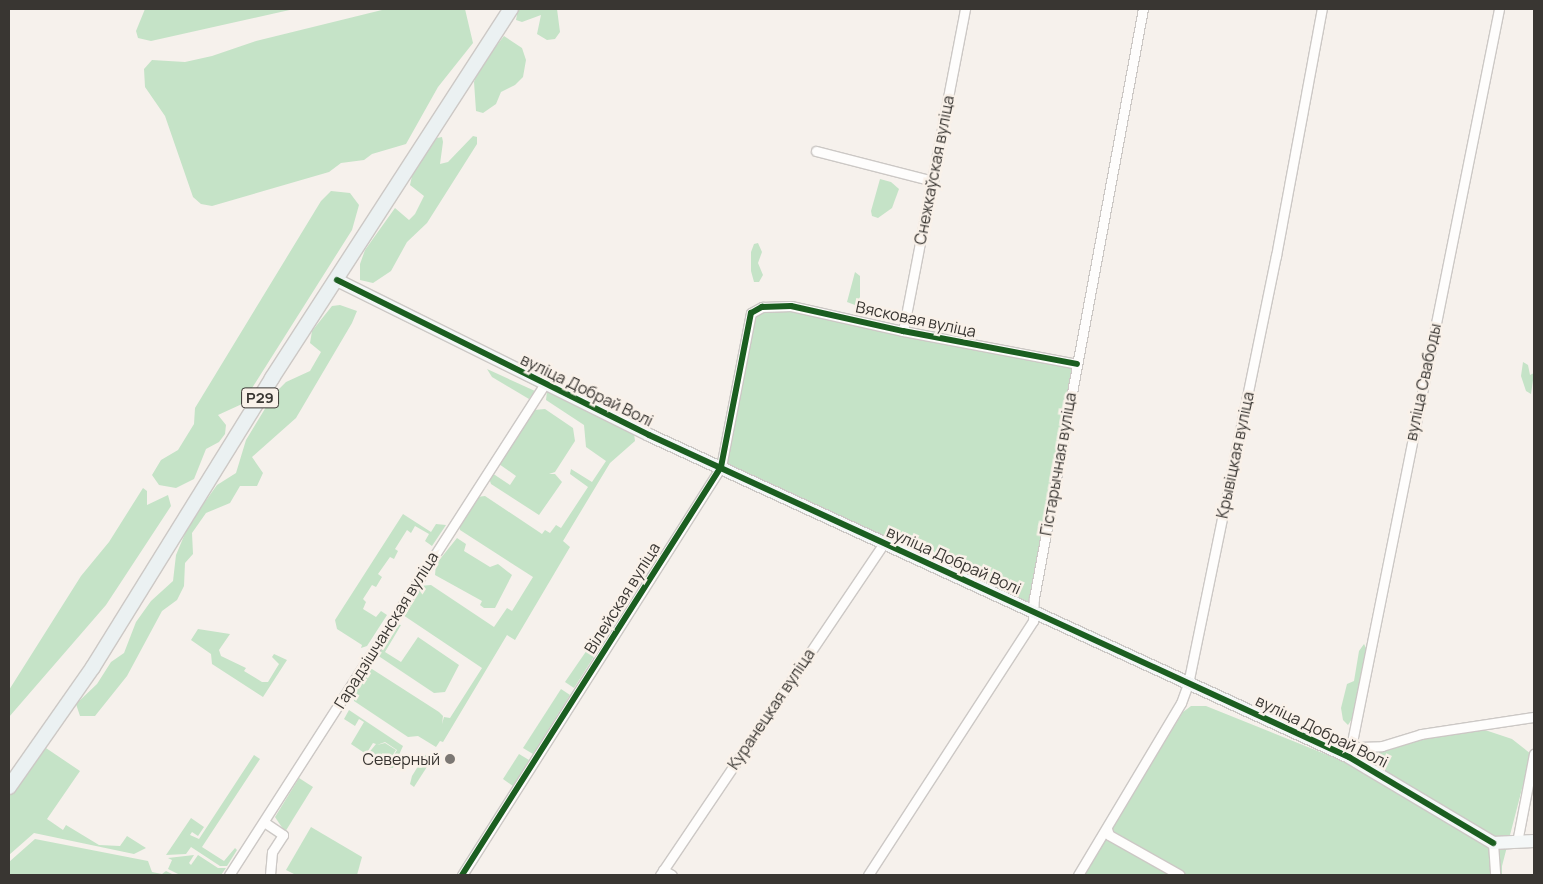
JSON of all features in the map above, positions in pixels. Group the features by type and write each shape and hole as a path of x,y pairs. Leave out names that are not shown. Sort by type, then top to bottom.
{"main road":[{"name":"Р29","path":"9,787 93,667 336,280 511,9"}],"street":[{"name":"Снежкаўская вуліца","path":"902,332 933,181 965,9"},
{"name":"Гістарычная вуліца","path":"868,875 1033,621 1077,364 1143,9"},
{"name":"Крывіцкая вуліца","path":"1078,875 1181,703 1188,684 1274,266 1322,9"},
{"name":"вуліца Свабоды","path":"1350,757 1499,9"},
{"path":"816,151 933,181"},
{"name":"вуліца Добрай Волі","path":"336,280 544,385 883,544 1034,611 1188,684 1350,757 1493,843"},
{"name":"Вясковая вуліца","path":"751,313 762,307 792,306 902,332 1077,364"},
{"name":"Вілейская вуліца","path":"462,875 721,467 751,313"},
{"name":"Гарадзішчанская вуліца","path":"229,875 544,385"},
{"name":"Куранецкая вуліца","path":"662,872 883,544"},
{"name":"вуліца Добрай Волі","path":"1350,757 1360,747 1382,746 1421,734 1534,717"},
{"path":"1517,842 1534,754"},
{"path":"264,822 283,835 272,852 270,875"},
{"path":"1107,829 1109,834 1180,875"},
{"path":"1495,875 1493,843 1534,841"},
{"path":"662,872 672,875"}],"green space":[{"path":"145,9 294,9 151,41 138,38 136,31"},
{"path":"386,9 465,9 473,43 438,87 406,144 372,154 364,160 341,163 329,172 212,206 201,204 193,197 165,116 145,87 144,69 152,60 185,62 212,56 256,41"},
{"path":"518,9 557,9 560,32 555,39 547,40 537,34 541,15 522,22 516,20"},
{"path":"504,36 522,48 526,60 523,77 515,85 501,92 496,104 483,113 476,111 474,82 479,68"},
{"path":"473,136 477,137 477,144 427,223 407,242 391,271 373,283 360,280 360,264 365,250 395,208 409,220 415,214 424,196 410,185 413,171 437,138 442,137 443,142 440,164 448,162"},
{"path":"880,179 891,182 899,189 892,208 878,218 872,216 871,211"},
{"path":"331,191 350,193 359,205 352,230 242,404 218,415 226,425 225,434 219,442 206,449 194,479 176,488 159,485 152,475 161,460 178,450 194,424 195,408 321,201"},
{"path":"758,243 762,252 758,263 763,275 759,282 754,282 751,271 751,252 754,244"},
{"path":"855,272 860,276 860,297 855,305 847,302"},
{"path":"340,305 357,311 352,323 296,418 252,457 263,473 257,486 240,486 230,503 206,513 192,533 193,554 185,563 184,586 177,600 162,611 127,676 95,716 80,716 76,704 97,684 111,662 124,653 136,622 151,601 173,581 176,555 189,524 217,485 236,473 246,440 274,394 286,382 310,371 321,352 310,343 312,331 332,306"},
{"path":"770,306 1077,364 1034,611 721,467 751,313"},
{"path":"1523,362 1528,365 1530,375 1534,373 1531,394 1526,391 1521,376"},
{"path":"487,369 535,391 529,399 492,377"},
{"path":"547,391 634,433 635,441 610,463 563,541 570,547 515,640 507,635 443,742 440,741 436,747 418,736 408,737 354,701 353,692 366,669 372,669 439,712 443,716 442,724 444,717 450,718 482,668 403,615 419,586 431,585 494,627 507,608 512,611 533,577 460,530 459,525 477,497 485,496 542,534 545,530 550,533 556,525 561,528 588,487 570,474 571,469 592,482 606,461 586,447 584,425 546,400"},
{"path":"545,409 573,428 575,441 555,472 549,474 555,474 562,482 539,515 491,484 489,478 492,473 510,485 516,476 499,464 534,410"},
{"path":"143,488 147,491 147,505 168,495 171,506 106,605 9,717 9,690 81,576 109,542"},
{"path":"403,514 431,532 436,524 446,525 432,546 425,541 429,534 415,526 411,533 407,530 395,549 398,551 394,559 390,557 378,574 382,577 376,587 372,585 363,599 366,602 363,609 376,617 381,611 387,615 367,646 361,648 362,645 337,629 335,620"},
{"path":"457,538 466,544 464,551 490,567 498,564 512,575 495,608 484,608 480,605 482,601 435,575 436,564"},
{"path":"395,624 401,625 385,652 401,662 418,637 459,665 445,692 434,693 377,655"},
{"path":"198,629 230,634 219,650 221,656 246,668 244,671 262,682 268,682 279,664 272,657 274,654 287,660 263,697 212,664 211,654 191,640"},
{"path":"1364,644 1367,650 1352,719 1348,725 1343,720 1341,708 1347,684 1354,681 1359,651"},
{"path":"587,650 595,655 574,688 565,682"},
{"path":"561,689 570,695 533,754 523,748"},
{"path":"1191,706 1206,706 1340,760 1364,766 1349,757 1359,747 1470,729 1488,731 1512,739 1531,754 1502,866 1502,875 1084,875 1183,712"},
{"path":"349,710 403,746 393,768 387,767 397,750 385,742 377,745 385,743 396,750 385,767 367,755 376,744 373,743 366,754 351,744 364,722 359,719 355,726 344,719"},
{"path":"40,744 80,771 47,819 63,830 66,825 99,845 120,846 127,836 146,848 134,854 34,833 9,855 9,795"},
{"path":"519,754 529,760 513,786 503,779"},
{"path":"254,755 260,759 202,847 224,861 235,848 237,850 227,866 220,866 191,847 186,854 166,855 191,818 204,827 198,836 192,832 190,835 199,839"},
{"path":"425,755 432,759 414,787 410,784 412,776"},
{"path":"299,778 313,787 285,832 275,817"},
{"path":"311,827 362,857 357,875 296,875 286,870"},
{"path":"35,839 148,861 152,872 162,874 166,871 174,875 9,875 9,862"},
{"path":"194,855 189,863 191,865 198,855 218,868 226,868 221,875 180,875 168,869 172,860 168,858"}],"cycle path":[{"path":"337,280 649,435 1349,757 1493,843"},
{"path":"462,875 721,467 751,313 762,307 791,306 903,331 1077,364"}],"place":[{"name":"Северный","path":"450,759"}]}
